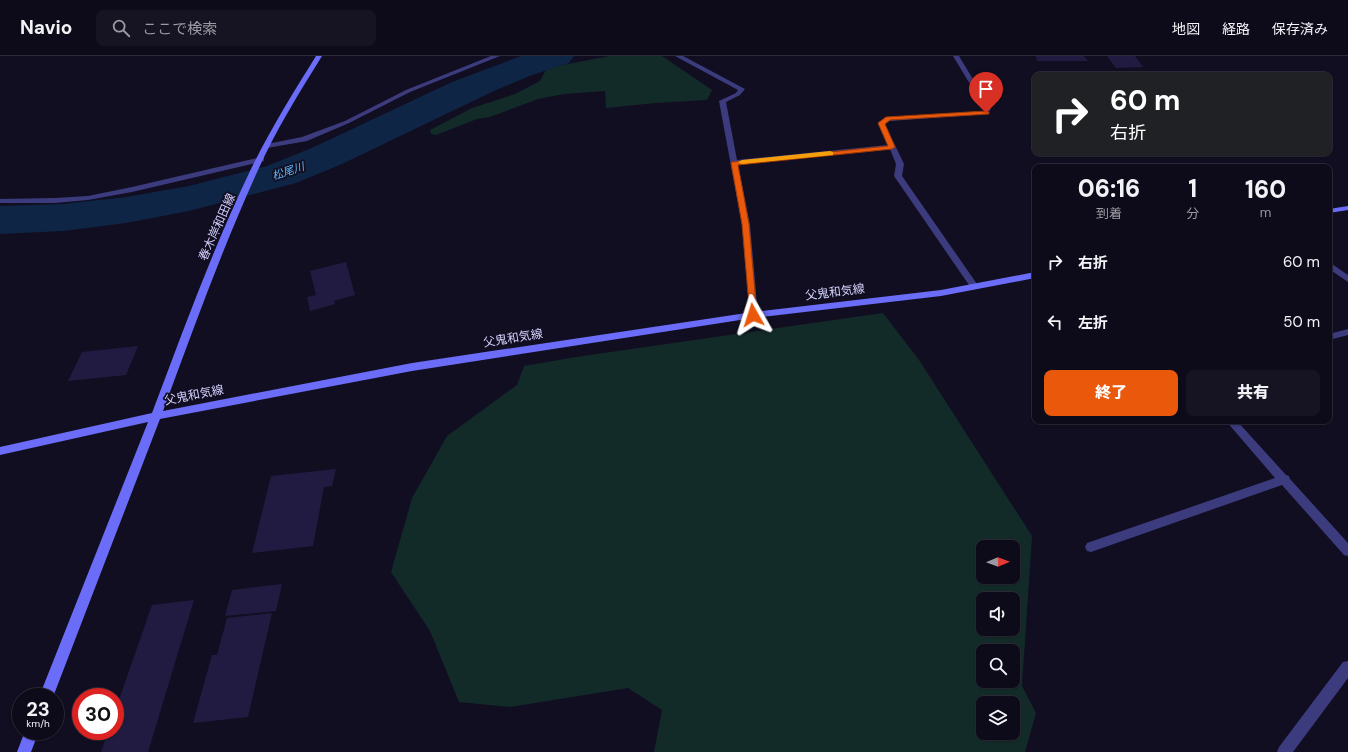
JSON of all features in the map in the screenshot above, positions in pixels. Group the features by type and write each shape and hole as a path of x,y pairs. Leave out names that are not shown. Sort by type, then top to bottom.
{"main road":[{"name":"春木岸和田線","path":"50,688 156,416 215,260 255,169 288,106 319,56"},
{"path":"1332,211 1348,208"},
{"name":"父鬼和気線","path":"0,451 156,416 412,367 753,315 941,293 1032,276"},
{"path":"24,752 29,740"}],"street":[{"path":"267,146 288,143 347,122 415,88 457,70 497,56"},
{"path":"678,56 742,90 738,94 722,101 746,224 753,315"},
{"path":"956,56 988,108 986,113 888,119 881,123 900,164 898,176 974,286"},
{"path":"734,163 892,147"},
{"path":"0,201 48,201 88,198 137,189 261,159"},
{"path":"1332,267 1348,279"},
{"path":"1332,337 1348,332"},
{"path":"1234,424 1348,551"},
{"path":"1091,547 1285,480"},
{"path":"1284,752 1348,667"}],"green space":[{"path":"610,56 662,56 712,90 707,100 606,108 605,91 564,94 538,99 490,117 477,119 436,135 431,134 430,130 472,108 515,94 540,81 547,68"},
{"path":"883,313 919,360 1032,536 1022,686 1036,713 1025,752 654,752 662,710 628,688 510,707 459,702 430,631 391,572 412,498 447,436 517,385 524,366 576,357"}],"building":[{"path":"1036,56 1084,56 1088,61 1037,61"},
{"path":"1107,56 1135,56 1143,67 1116,68"},
{"path":"346,262 355,295 334,301 335,304 310,311 307,297 316,295 310,271"},
{"path":"138,346 126,375 68,381 82,352"},
{"path":"336,469 332,486 324,487 313,546 252,553 271,476"},
{"path":"282,584 276,611 225,616 232,590"},
{"path":"194,600 148,752 101,752 105,740 124,740 123,688 152,605"},
{"path":"272,613 248,717 193,723 212,655 217,655 227,618"}],"waterway":[{"name":"松尾川","path":"0,220 95,214 158,205 282,175 328,156 429,106 483,82 557,56"}],"slow traffic":[{"path":"742,162 830,153"}],"route":[{"path":"753,315 746,224 734,163 892,147 881,123 888,119 986,113"}]}
